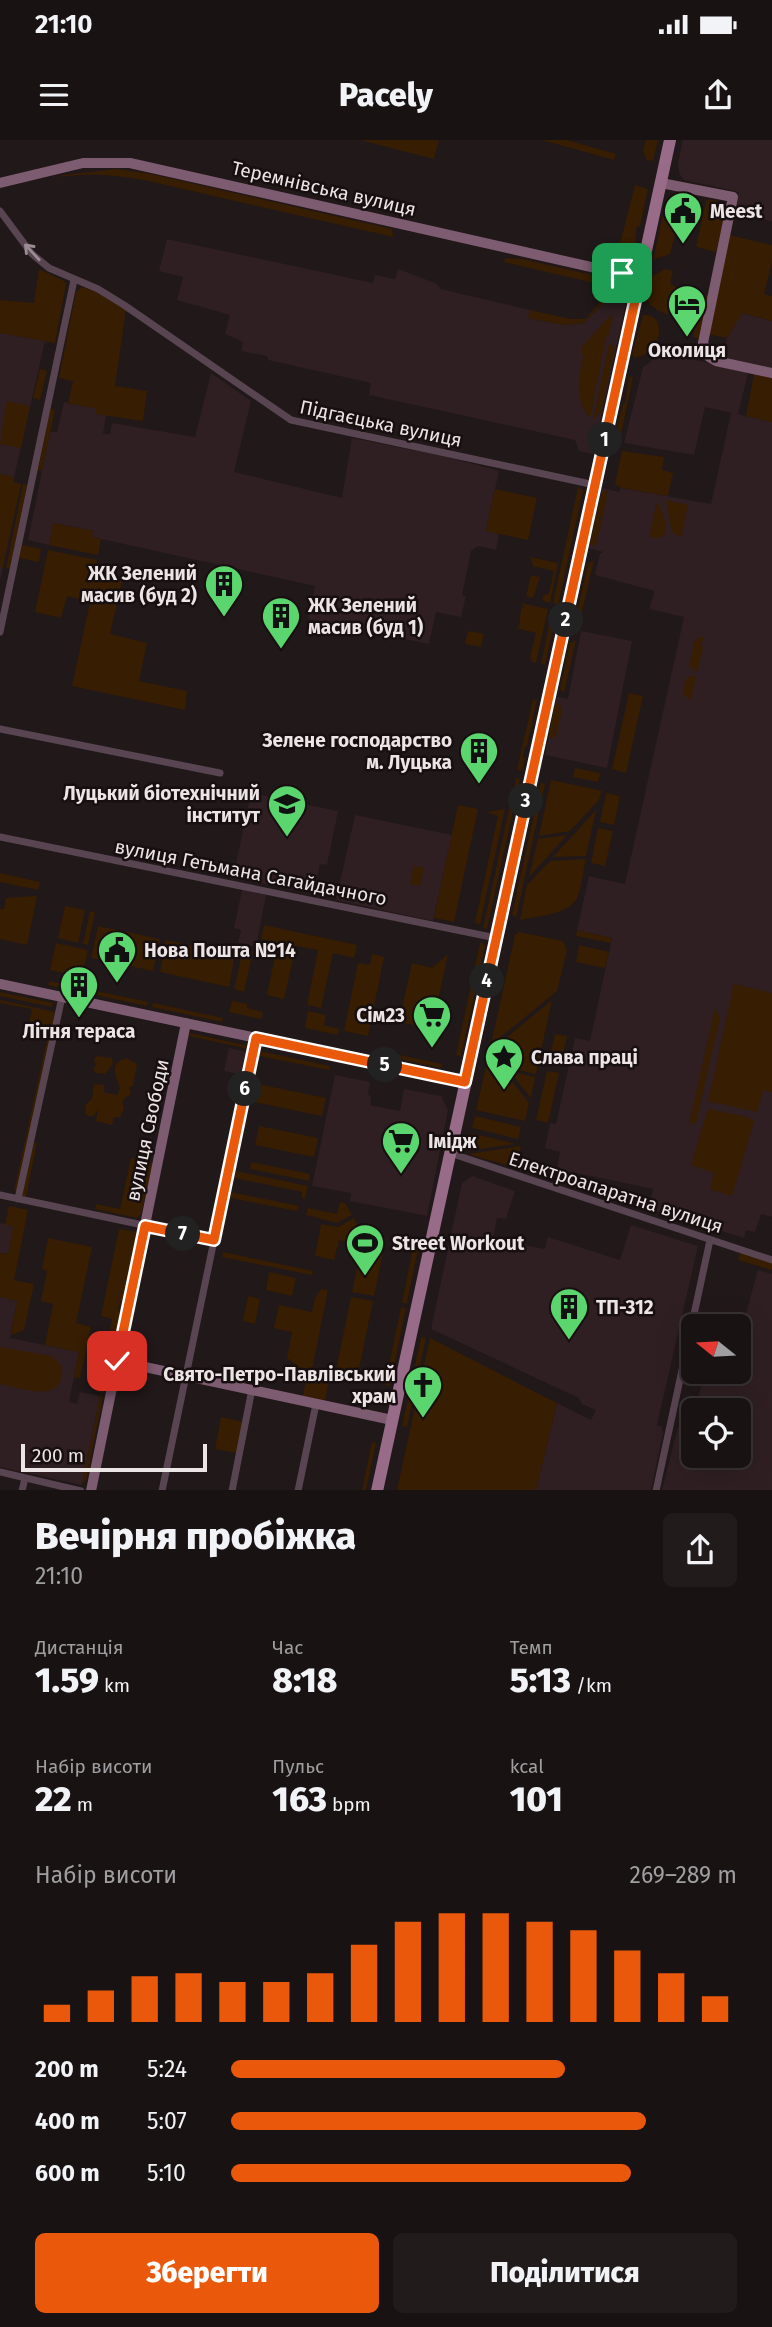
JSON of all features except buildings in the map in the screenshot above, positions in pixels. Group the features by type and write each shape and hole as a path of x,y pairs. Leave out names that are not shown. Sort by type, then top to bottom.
{"main road":[{"path":"377,1490 670,140"}],"street":[{"name":"Теремнівська вулиця","path":"0,183 83,163 130,163 640,278"},
{"path":"661,183 733,197 702,343 704,351 716,361 772,373"},
{"name":"Підгаєцька вулиця","path":"0,211 32,254 49,268 97,289 124,305 291,420 595,485"},
{"path":"0,632 74,280"},
{"path":"0,729 220,773"},
{"name":"вулиця Гетьмана Сагайдачного","path":"0,837 496,938"},
{"path":"0,984 465,1082"},
{"path":"18,1199 62,997"},
{"name":"вулиця Свободи","path":"91,1490 186,1023"},
{"path":"162,1490 256,1038"},
{"name":"Електроапаратна вулиця","path":"450,1153 772,1260"},
{"path":"0,1195 214,1240"},
{"path":"656,1490 710,1240"},
{"path":"117,1361 392,1420"},
{"path":"232,1490 252,1389"},
{"path":"298,1490 316,1404"},
{"path":"0,1472 81,1490"},
{"path":"22,1490 25,1478"}],"shaded area":[{"path":"360,140 439,140 434,159"},
{"path":"542,140 567,140 616,154 614,160"},
{"path":"646,140 658,140 653,161 647,160 643,151"},
{"path":"683,140 772,140 772,221 734,213 739,192 684,180 679,173 678,163"},
{"path":"117,169 151,174 392,229 393,237 144,180 102,175 60,177"},
{"path":"635,185 648,189 640,226 637,226 635,253 629,262 615,263"},
{"path":"686,196 693,200 693,211 679,218 670,254 653,260 665,205 670,200"},
{"path":"709,199 724,203 727,207 716,252 696,247 706,202"},
{"path":"729,235 772,245 772,261 764,294 772,296 772,321 742,313 727,338 707,334"},
{"path":"167,239 373,283 375,275 395,279 398,269 435,283 441,289 530,310 529,318 564,325 584,323 616,290 628,293 593,454 579,451 575,440 369,395 371,383 268,360 267,356 241,351 243,342 225,334 230,315 177,300 183,277 159,271"},
{"path":"505,258 522,259 601,277 615,283 616,290 584,323 564,325 528,318 530,310 571,319 586,319 603,298 607,286 504,262"},
{"path":"39,269 66,284 55,343 0,333 0,300 34,303"},
{"path":"665,269 673,271 670,283 678,289 708,296 700,339 693,337 700,303 679,298 677,306 670,305 668,315 651,305 646,297 649,278"},
{"path":"82,287 126,310 115,386 147,391 143,421 96,414 96,409 68,403 73,381 59,378 76,292"},
{"path":"741,313 772,321 772,369 723,359 727,338"},
{"path":"613,315 590,418 580,396 579,378 584,354 580,353 582,347"},
{"path":"643,315 650,315 657,322 658,340 649,352 635,358 632,355"},
{"path":"0,333 45,341 13,482 21,484 0,580"},
{"path":"609,344 615,346 601,412 593,419"},
{"path":"664,352 748,373 738,414 772,422 772,1217 761,1214 755,1232 746,1230 744,1238 649,1209 653,1189 557,1169 560,1152 545,1148 550,1123 556,1124 575,1038 590,1041 612,938 577,930 589,876 625,884 684,617 649,609 655,591 595,575 600,554 603,552 589,548 602,488 619,492 621,488 711,504 731,413 705,407 694,455 624,443 643,367"},
{"path":"40,369 47,371 40,400 33,398"},
{"path":"211,373 251,401 234,472 342,498 352,438 447,457 499,471 486,530 499,533 496,550 478,546 471,551 462,595 466,596 461,617 436,612 429,644 308,619 315,586 92,537 93,531 54,523 49,545 28,540 50,432 57,432 64,402 97,409 96,414 106,415 103,434 110,434 112,423 195,437"},
{"path":"754,374 772,378 772,422 746,416"},
{"path":"629,376 633,377 619,444 614,443"},
{"path":"7,401 30,406 21,448 0,444"},
{"path":"50,409 55,410 42,471 38,470"},
{"path":"622,451 664,457 662,470 673,473 668,496 621,488 615,484"},
{"path":"0,474 14,477 13,482 21,484 3,567 0,567"},
{"path":"23,484 27,485 10,569 6,568"},
{"path":"578,487 583,490 558,605 553,603"},
{"path":"495,489 537,498 528,540 486,531"},
{"path":"602,492 608,493 596,545 592,546 590,543"},
{"path":"666,500 688,505 681,537 672,532"},
{"path":"657,502 666,526 664,535 659,538 649,537"},
{"path":"53,523 93,531 92,537 101,539 98,555 49,545"},
{"path":"22,545 41,549 39,562 19,558"},
{"path":"48,550 97,560 94,575 122,581 110,634 147,643 139,681 187,691 185,710 72,686 90,602 67,596 61,618 35,612"},
{"path":"530,557 558,563 550,603 542,598 549,593 554,571 533,566"},
{"path":"594,560 577,634 573,630 588,564"},
{"path":"531,575 540,577 533,598 526,596"},
{"path":"521,603 548,609 536,663 532,662 530,657 536,633 516,628 524,607"},
{"path":"552,609 557,610 545,665 541,664"},
{"path":"468,631 484,634 481,647 465,644"},
{"path":"581,631 632,641 607,768 545,755 557,697 568,699"},
{"path":"699,637 704,637 697,672 689,666 694,642"},
{"path":"576,640 564,693 560,689 570,643"},
{"path":"696,676 691,700 683,695 686,679"},
{"path":"629,693 643,696 626,773 612,769"},
{"path":"533,699 537,700 525,746 522,771 517,770"},
{"path":"555,703 562,709 556,736 548,739"},
{"path":"575,768 600,773 598,782 573,777"},
{"path":"516,778 520,779 487,929 483,928"},
{"path":"551,780 602,791 599,800 570,831 539,836"},
{"path":"541,783 545,784 516,918 512,914"},
{"name":"Луцький біотехнічний інститут","path":"251,793 338,811 327,865 320,864 313,894 233,877"},
{"path":"606,793 620,796 614,825 600,822"},
{"path":"458,805 478,809 454,922 434,918"},
{"path":"505,809 480,924 475,923 498,816 486,812"},
{"path":"596,810 586,856 553,857"},
{"path":"355,815 452,835 433,921 336,900"},
{"path":"598,828 613,831 605,866 591,863"},
{"path":"567,835 529,877 538,839"},
{"path":"586,859 580,889 573,904 560,911 520,920 527,885 550,861"},
{"path":"414,866 424,868 420,886 410,884"},
{"path":"0,873 40,882 38,890 0,882"},
{"path":"242,890 266,895 256,947 238,943 241,930 234,928"},
{"path":"37,896 27,945 0,939 0,909 4,909 6,898"},
{"path":"65,906 85,910 78,943 58,938"},
{"path":"90,911 95,912 88,945 83,944"},
{"path":"264,925 357,945 354,958 333,953 321,1008 307,1005 318,950 296,946 284,999 267,995 278,943 261,939"},
{"path":"98,926 160,939 153,971 91,958"},
{"path":"577,930 612,938 611,943 576,936"},
{"path":"519,932 563,941 567,950 557,991 491,1045 515,935"},
{"path":"166,940 235,955 229,987 160,972"},
{"path":"56,943 88,950 82,977 50,970"},
{"path":"480,943 485,946 461,1056 456,1055"},
{"path":"579,945 609,952 605,968 576,962"},
{"path":"246,950 253,951 244,992 234,989 242,954"},
{"path":"372,954 384,957 368,1036 344,1031 358,963 370,965"},
{"path":"448,954 432,1029 399,1022 412,963 432,968"},
{"path":"49,981 148,1002 147,1006 48,985"},
{"path":"734,984 772,993 772,1092 763,1090 757,1112 708,1101"},
{"path":"0,992 53,1003 52,1007 0,996"},
{"path":"0,1000 55,1012 51,1033 28,1028 32,1009 0,1003"},
{"path":"552,1000 536,1074 487,1063 489,1052"},
{"path":"232,1001 247,1004 247,1008 263,1012 261,1019 229,1012"},
{"path":"153,1003 223,1018 222,1022 152,1007"},
{"path":"715,1008 720,1018 696,1123 689,1124"},
{"path":"308,1011 326,1015 324,1025 339,1029 338,1035 305,1028"},
{"path":"190,1033 249,1046 249,1049 189,1036"},
{"path":"555,1034 567,1036 561,1063 549,1061"},
{"path":"47,1040 17,1191 14,1191"},
{"path":"229,1048 248,1052 243,1075 224,1071"},
{"path":"377,1050 442,1064 441,1068 376,1054"},
{"path":"260,1051 330,1066 329,1070 259,1056"},
{"path":"96,1056 112,1058 113,1064 105,1074 93,1070"},
{"path":"126,1058 137,1064 133,1086 129,1087 131,1095 122,1102 124,1109 120,1117 114,1117 112,1125 96,1121 98,1109 94,1116 85,1113 86,1104 92,1099 94,1084 104,1085 104,1092 117,1095 120,1088 115,1067 120,1060"},
{"path":"486,1067 504,1071 529,1103 525,1121 476,1110"},
{"path":"509,1071 535,1077 531,1098"},
{"path":"547,1071 559,1073 548,1123 536,1120"},
{"path":"335,1075 370,1082 370,1105 400,1111 404,1089 441,1096 448,1110 427,1216 350,1201 351,1193 312,1186"},
{"path":"258,1084 326,1098 322,1116 254,1102"},
{"path":"708,1109 747,1117 754,1121 732,1196 710,1189 714,1173 691,1165"},
{"path":"475,1116 521,1127 518,1139 472,1128"},
{"path":"259,1126 318,1138 314,1157 255,1145"},
{"path":"471,1133 516,1144 467,1151"},
{"path":"34,1142 37,1143 26,1197 22,1196"},
{"path":"521,1146 518,1161 510,1166 468,1154"},
{"path":"131,1158 153,1163 141,1214 137,1218 95,1209 96,1204 120,1209"},
{"path":"251,1162 310,1174 309,1181 250,1169"},
{"path":"236,1171 308,1186 305,1199 302,1198 302,1192 234,1178"},
{"path":"472,1176 515,1191 506,1219 497,1218 493,1239 545,1249 548,1237 620,1260 631,1225 698,1246 657,1425 662,1427 663,1433 651,1490 536,1490 557,1403 591,1420 596,1410 582,1404 579,1398 431,1329 462,1183"},
{"path":"231,1192 299,1206 297,1211 230,1198"},
{"path":"340,1202 345,1203 352,1215 337,1223 306,1215 308,1208 337,1214"},
{"path":"9,1206 28,1210 14,1280 34,1284 24,1330 11,1335 17,1301 0,1297 0,1253 8,1254 13,1227 5,1225"},
{"path":"354,1218 360,1231 357,1244 339,1240 334,1260 315,1256 321,1224 338,1227"},
{"path":"0,1223 14,1226 8,1254 0,1253"},
{"path":"119,1229 137,1232 123,1301 120,1301 118,1310 121,1311 114,1345 107,1344 112,1319 101,1316"},
{"path":"364,1234 386,1238 374,1296 352,1292"},
{"path":"48,1238 92,1247 76,1323 91,1327 80,1378 74,1377 79,1352 45,1345 53,1304 41,1301 47,1271 42,1269"},
{"path":"413,1248 418,1249 407,1303 402,1303"},
{"path":"223,1252 313,1271 312,1275 222,1257"},
{"path":"740,1253 772,1263 772,1270 738,1260"},
{"path":"758,1270 772,1274 772,1490 662,1490 678,1427 681,1428 681,1468 751,1468 751,1398 698,1398 702,1384 751,1384 751,1314 746,1314"},
{"path":"269,1272 296,1278 292,1296 266,1290"},
{"path":"321,1289 328,1290 310,1380 328,1384 325,1400 303,1396 307,1374 287,1358 292,1332 274,1328 279,1305 312,1312 315,1298"},
{"path":"248,1296 260,1299 255,1324 243,1321"},
{"path":"0,1297 17,1301 10,1338 79,1352 69,1402 77,1404 80,1392 100,1396 82,1485 0,1467"},
{"path":"351,1297 373,1301 358,1374 336,1370"},
{"path":"401,1307 406,1308 390,1386 385,1385"},
{"path":"421,1337 426,1338 407,1427 402,1426"},
{"path":"430,1338 557,1403 536,1490 397,1490"},
{"path":"0,1347 51,1356 62,1369 59,1383 54,1389 46,1391 0,1384"},
{"path":"105,1354 111,1355 104,1393 97,1392"},
{"path":"100,1396 103,1397 86,1480 82,1485"},
{"path":"221,1417 244,1422 237,1453 215,1449"},
{"path":"372,1442 376,1443 366,1490 362,1490"}],"place":[{"name":"Meest","path":"683,245"},
{"name":"Околиця","path":"687,338"},
{"name":"ЖК Зелений масив (буд 2)","path":"224,618"},
{"name":"ЖК Зелений масив (буд 1)","path":"281,650"},
{"name":"Зелене господарство м. Луцька","path":"479,785"},
{"name":"Луцький біотехнічний інститут","path":"287,838"},
{"name":"Нова Пошта №14","path":"117,984"},
{"name":"Літня тераса","path":"79,1019"},
{"name":"Сім23","path":"432,1049"},
{"name":"Слава праці","path":"504,1091"},
{"name":"Імідж","path":"401,1175"},
{"name":"Street Workout","path":"365,1277"},
{"name":"ТП-312","path":"569,1341"},
{"name":"Свято-Петро-Павлівський храм","path":"423,1419"}],"route":[{"path":"117,1361 145,1226 214,1240 256,1038 465,1082 640,278 622,273"}]}
